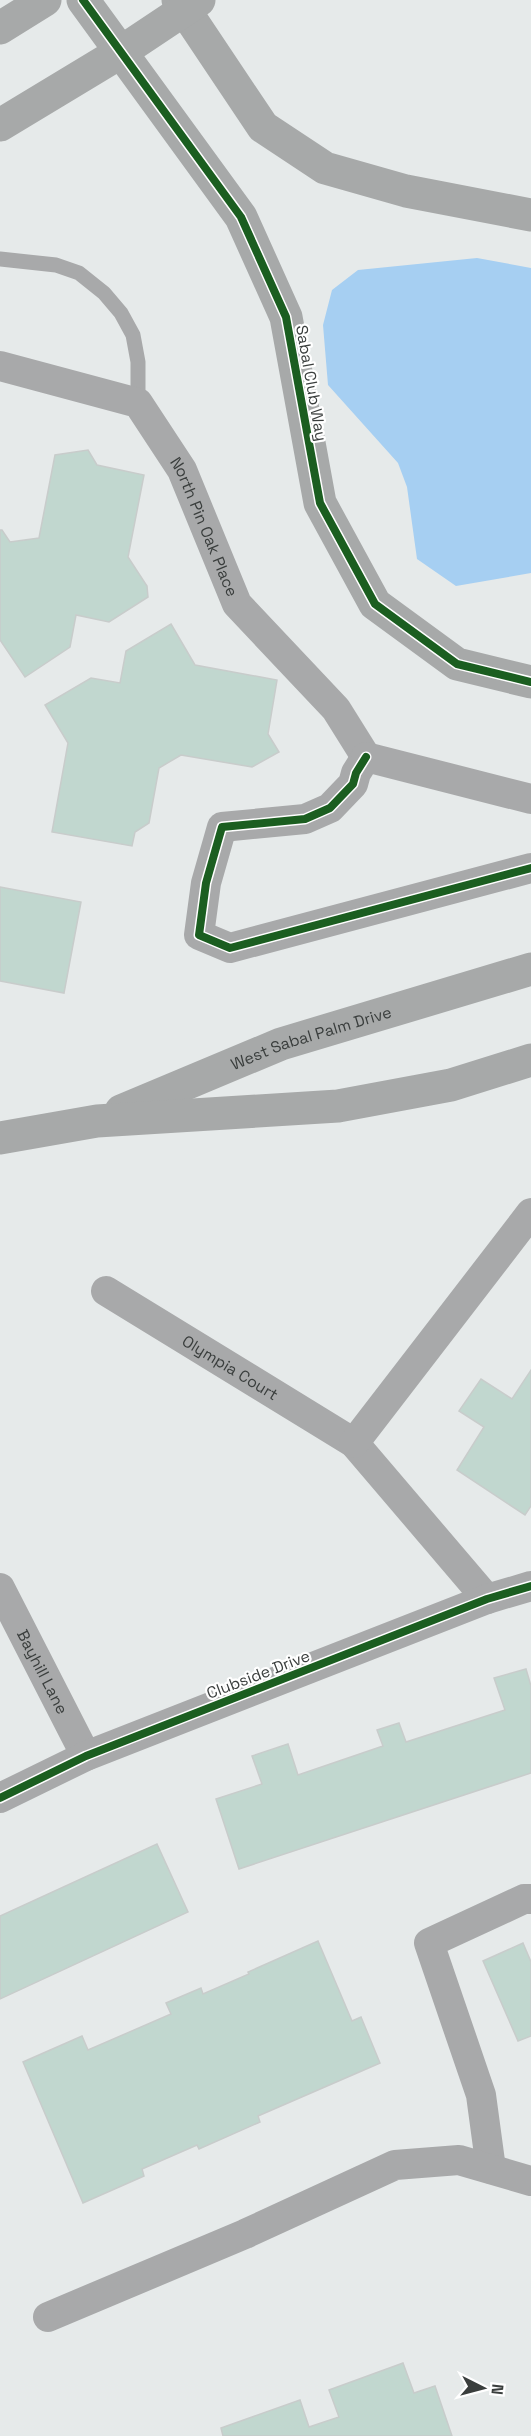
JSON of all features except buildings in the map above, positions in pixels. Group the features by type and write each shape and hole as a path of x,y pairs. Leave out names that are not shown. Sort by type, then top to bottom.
{"street":[{"path":"0,28 45,0"},
{"name":"Sabal Club Way","path":"83,0 241,217 286,317 320,503 375,604 457,664 531,682"},
{"path":"0,125 121,52 187,3 263,127 325,168 406,191 531,215"},
{"path":"0,366 138,403"},
{"name":"North Pin Oak Place","path":"138,403 182,470 237,604 336,709 366,757"},
{"path":"531,799 366,757 352,784 330,808 305,819 222,827 206,883 199,935 230,948 531,868"},
{"name":"West Sabal Palm Drive","path":"98,1121 281,1044 531,969"},
{"name":"West Sabal Palm Drive","path":"0,1138 98,1121 339,1106 451,1085 531,1060"},
{"path":"354,1443 531,1213"},
{"name":"Olympia Court","path":"106,1291 354,1443 487,1599"},
{"name":"Clubside Drive","path":"0,1798 86,1756 487,1599 531,1586"},
{"name":"Bayhill Lane","path":"0,1588 86,1756"},
{"path":"491,2169 481,2096 429,1943 524,1899 531,1899"},
{"path":"48,2317 245,2234 395,2165 459,2160 531,2181"}],"lane":[{"path":"0,259 56,265 79,273 104,293 121,314 133,335 138,362 138,403"}],"water":[{"path":"477,258 531,268 531,573 456,586 417,559 407,487 398,463 328,385 323,325 332,290 358,270"}],"cycle path":[{"path":"83,0 241,217 286,317 320,503 375,604 457,664 531,682"},
{"path":"366,757 356,773 353,784 330,808 305,819 222,827 206,883 199,935 230,948 531,868"},
{"path":"0,1798 86,1756 487,1599 531,1586"}]}
